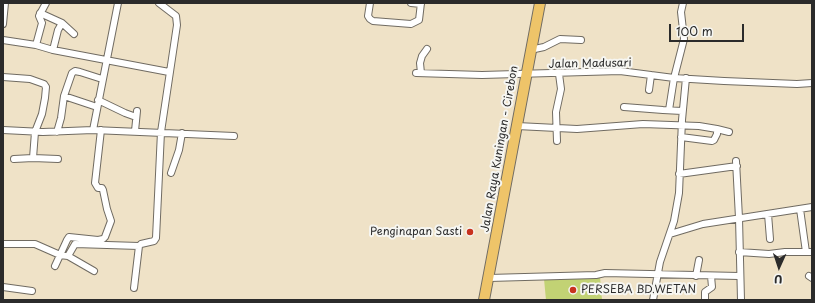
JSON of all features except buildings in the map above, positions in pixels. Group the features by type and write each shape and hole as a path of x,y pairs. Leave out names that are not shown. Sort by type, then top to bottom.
{"highway":[{"name":"Jalan Raya Kuningan - Cirebon","path":"484,300 540,3"}],"street":[{"path":"3,24 5,3"},
{"path":"36,3 45,4 39,16 42,23 36,45"},
{"path":"93,130 117,5 111,3"},
{"path":"68,256 75,244 139,246 141,244 154,241 156,238 161,132 177,20 172,12 159,3"},
{"path":"370,3 368,16 370,19 374,21 411,24 419,20 421,3 411,3"},
{"path":"669,110 674,78 684,39 681,12 683,3"},
{"path":"40,12 62,23 74,34"},
{"path":"53,50 58,30 62,23"},
{"path":"530,50 544,47 560,39 581,40"},
{"path":"3,40 36,45 53,50 169,72"},
{"name":"Jalan Madusari","path":"427,48 422,56 418,73 482,75 559,74 620,71 674,78 753,83 812,83"},
{"path":"57,132 61,118 64,96 72,73 75,71 102,78"},
{"path":"557,141 556,112 561,89 559,74"},
{"path":"649,90 651,75"},
{"path":"3,77 30,79 44,84 46,87 42,114 35,132 33,158"},
{"path":"653,300 660,262 674,221 679,193 681,126 686,78"},
{"path":"64,96 97,107"},
{"path":"98,100 125,113 137,114 135,131"},
{"path":"624,106 682,111"},
{"path":"517,126 577,129 643,124 717,129 728,132"},
{"path":"681,137 712,141 716,138 717,129"},
{"path":"3,130 35,132 101,130 234,136"},
{"path":"55,266 69,237 98,240 103,239 111,221 103,190 98,188 94,183 101,130"},
{"path":"171,173 179,150 182,133"},
{"path":"14,159 58,159"},
{"path":"679,174 736,164 741,300"},
{"path":"670,234 703,224 812,207"},
{"path":"739,252 769,254 809,252 800,209"},
{"path":"768,214 770,239"},
{"path":"3,244 35,244 60,255 68,256 94,271"},
{"path":"134,288 139,246"},
{"path":"696,276 699,260"},
{"path":"488,278 596,276 605,274 739,276"},
{"path":"705,300 706,292 712,287 710,276"},
{"path":"3,287 32,291"}],"green space":[{"name":"PERSEBA BD.WETAN","path":"600,277 602,300 546,300 544,279"}],"place":[{"name":"Penginapan Sasti","path":"470,232"},
{"name":"PERSEBA BD.WETAN","path":"573,290"}]}
